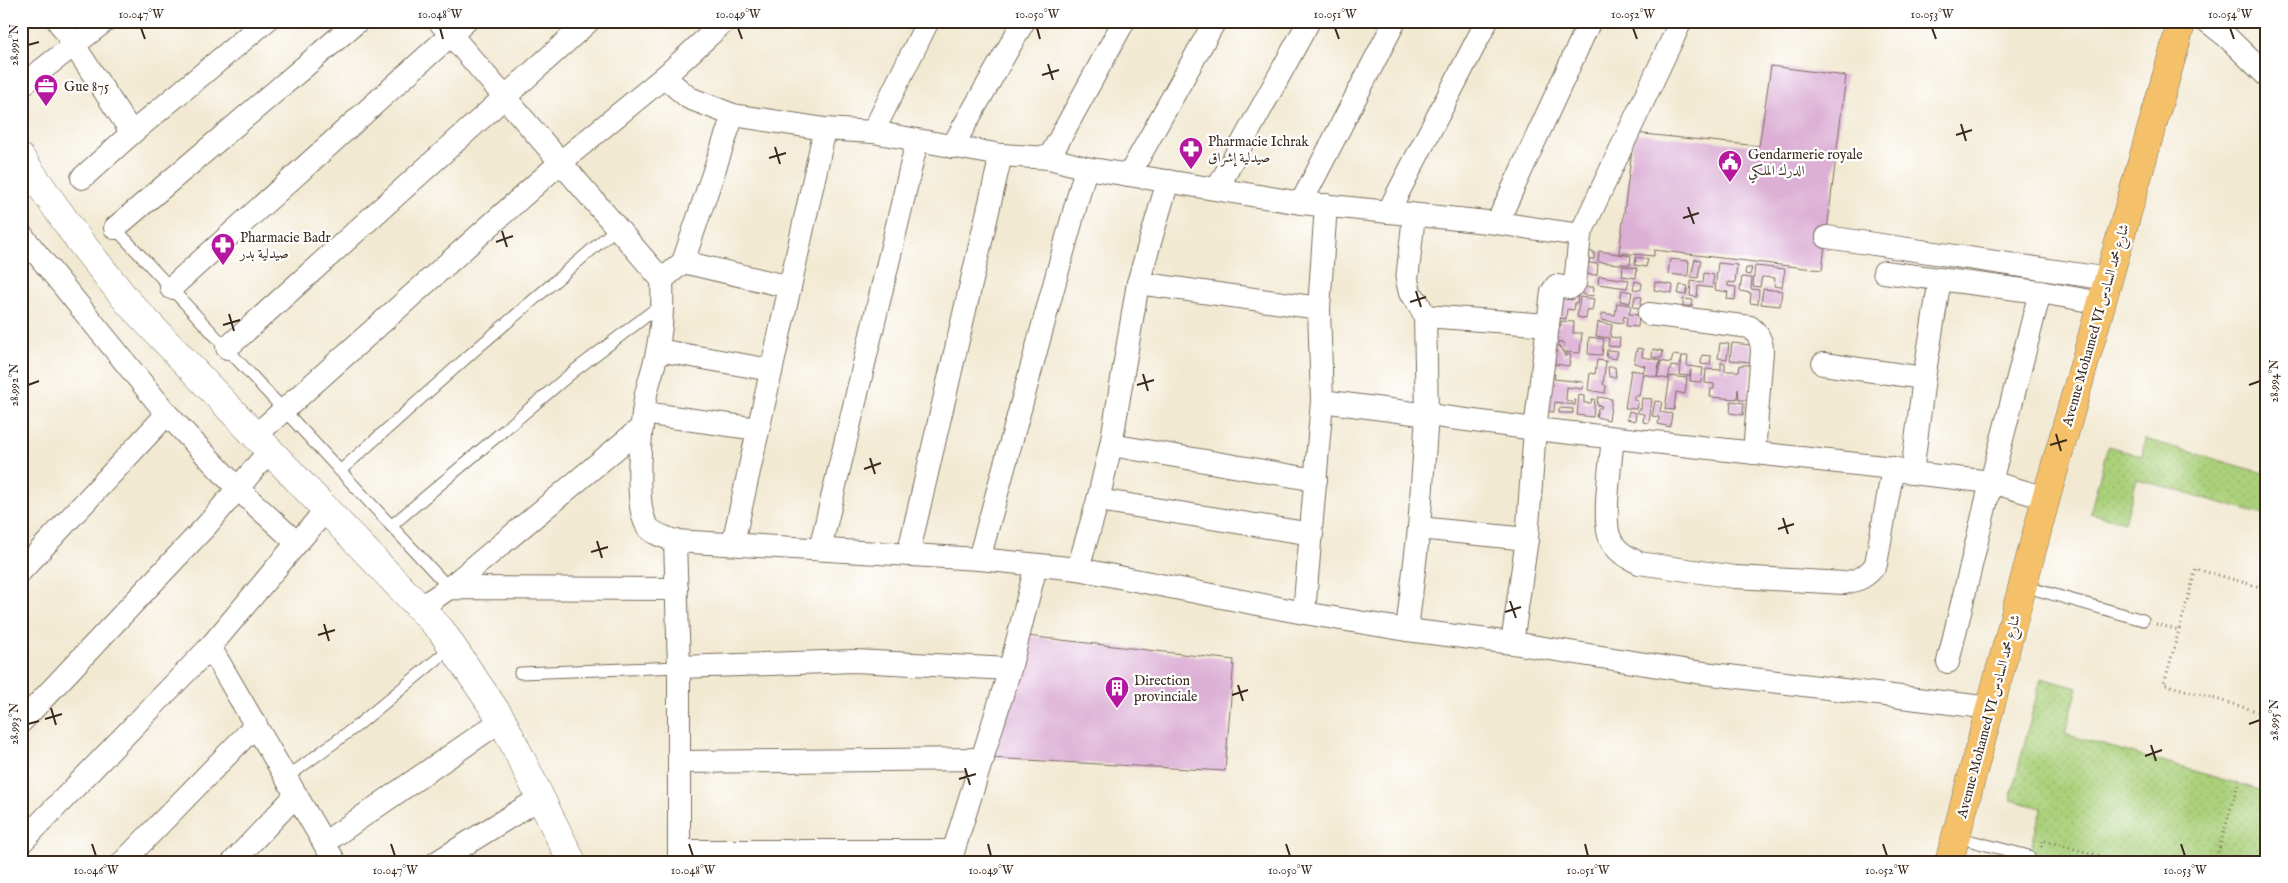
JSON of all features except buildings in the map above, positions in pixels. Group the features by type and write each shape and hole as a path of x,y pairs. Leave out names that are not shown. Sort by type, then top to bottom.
{"main road":[{"name":"Avenue Mohamed VI شارع محمد السادس","path":"1952,849 2046,498 2182,21"}],"street":[{"path":"58,21 132,133"},
{"path":"21,86 74,47 105,21"},
{"path":"82,178 132,133 266,21"},
{"path":"115,228 358,21"},
{"path":"227,348 588,21"},
{"path":"21,722 207,525 238,489 283,410 562,161 664,77 725,21"},
{"path":"873,132 928,21"},
{"path":"952,147 1024,21"},
{"path":"1049,158 1124,21"},
{"path":"1129,175 1215,21"},
{"path":"1218,189 1309,21"},
{"path":"1302,203 1395,21"},
{"path":"1388,212 1487,21"},
{"path":"1497,223 1590,21"},
{"path":"1512,644 1527,539 1535,429 1554,287 1558,285 1570,288 1575,283 1580,234 1681,21"},
{"path":"2207,21 2226,36 2267,76"},
{"path":"170,288 452,26 505,96 662,280 663,302 658,350 642,420 640,495 644,518 653,531 675,541 979,559 1078,569 1304,613 1407,630 1696,672 1991,708"},
{"path":"664,77 689,98 733,115 825,129 873,132 1001,155 1049,158 1086,168 1302,203 1497,223 1580,234"},
{"path":"662,280 683,262 733,115"},
{"path":"733,543 825,129"},
{"path":"820,549 917,141"},
{"path":"908,555 1001,155"},
{"path":"21,158 78,239 128,302 327,509 453,646 502,720 572,862"},
{"path":"979,559 1086,168"},
{"path":"1078,569 1098,500 1111,445 1138,283 1168,182"},
{"path":"1304,613 1322,401 1319,308 1326,205"},
{"path":"1407,630 1419,528 1427,415 1425,316 1410,294 1407,280 1414,214"},
{"path":"21,234 167,414 238,489 297,544"},
{"path":"1826,237 2106,291"},
{"path":"683,262 790,288"},
{"path":"1884,272 2040,292 2106,291"},
{"path":"1613,438 1607,520 1609,537 1616,548 1626,557 1639,562 1735,578 1844,583 1860,580 1869,574 1876,564 1902,471 1924,378 1940,279"},
{"path":"1138,283 1319,308"},
{"path":"1948,662 1991,482 2040,292"},
{"path":"1649,314 1750,327 1755,331 1760,340 1762,351 1754,453"},
{"path":"1425,316 1548,325"},
{"path":"658,350 771,370"},
{"path":"1823,364 1924,378"},
{"path":"1322,401 1535,429 1991,482 2046,498"},
{"path":"21,571 167,414"},
{"path":"420,608 448,588 642,420 758,429"},
{"path":"1111,445 1316,480"},
{"path":"1098,500 1312,534"},
{"path":"21,843 210,647 327,509"},
{"path":"1419,528 1527,539"},
{"path":"675,541 679,667 679,856 951,856 1010,669 1036,566"},
{"path":"448,588 677,589"},
{"path":"210,647 330,852 502,720"},
{"path":"679,667 855,661 1010,669"},
{"path":"123,862 256,725"},
{"path":"680,762 983,759"},
{"path":"233,862 291,786"},
{"path":"437,862 540,798"}],"lane":[{"path":"340,471 474,351 618,227"},
{"path":"115,228 448,588"},
{"path":"391,526 574,371 663,302"},
{"path":"2023,586 2143,620"},
{"path":"291,786 358,725 453,646"},
{"path":"520,673 679,667"},
{"path":"1952,849 2028,856"}],"path":[{"path":"2267,589 2196,569 2164,684 2267,714"},
{"path":"2143,620 2179,630"},
{"path":"2215,862 2238,784"},
{"path":"2040,849 2042,840 2122,862"}],"green space":[{"path":"2145,439 2267,474 2267,516 2137,479 2125,522 2090,513 2108,446 2142,456"},
{"path":"2041,678 2078,688 2065,734 2267,792 2267,862 2027,862 2042,808 2010,800"}],"place":[{"name":"Gue 875","path":"46,107"},
{"name":"Pharmacie Ichrak صيدلية إشراق","path":"1191,170"},
{"name":"Gendarmerie royale الدرك الملكي","path":"1730,183"},
{"name":"Pharmacie Badr صيدلية بدر","path":"223,266"},
{"name":"Direction provinciale","path":"1117,709"}]}
